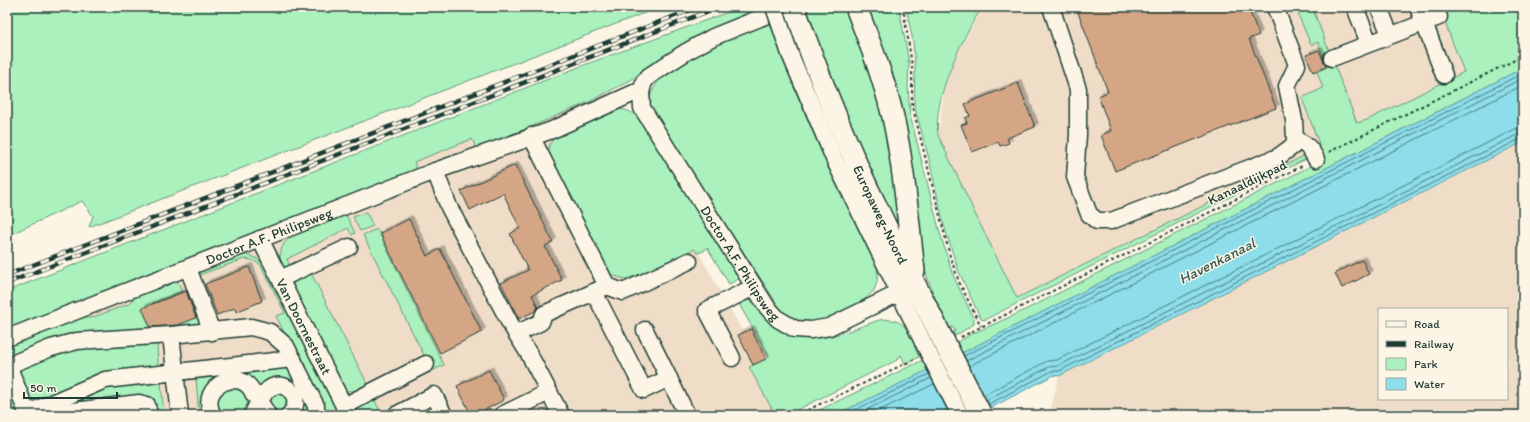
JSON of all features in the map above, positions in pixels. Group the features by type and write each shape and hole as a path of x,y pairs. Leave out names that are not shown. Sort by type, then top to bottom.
{"main road":[{"name":"Europaweg-Noord","path":"794,7 800,50 825,92 879,212 908,289 932,338 981,415"},
{"path":"856,7 870,41 893,116 902,166 908,289"}],"street":[{"name":"Europaweg-Noord","path":"774,7 800,50"},
{"path":"641,92 644,82 649,76 686,52 713,37 787,7"},
{"path":"1051,7 1078,89 1078,135 1075,177 1089,214 1097,221 1111,221 1278,157 1293,146 1295,140 1294,120 1287,86 1297,64 1275,7"},
{"path":"1355,7 1369,44"},
{"path":"1379,7 1390,36"},
{"path":"1418,7 1444,75"},
{"path":"1332,58 1439,17"},
{"name":"Doctor A.F. Philipsweg","path":"7,338 435,171 531,136 552,130 634,93 641,92 642,108 647,117 767,307 778,319 795,329 811,330 829,327 908,289"},
{"path":"531,136 644,390 669,378"},
{"path":"1295,140 1309,146 1316,159"},
{"path":"435,171 450,206 516,334 529,354 549,392 556,413"},
{"name":"Van Doornestraat","path":"260,239 345,411"},
{"path":"280,279 349,246"},
{"path":"516,334 541,322 544,314 600,289 623,292 689,261"},
{"path":"188,268 212,332"},
{"path":"732,358 707,310 754,286"},
{"path":"149,415 147,405 139,403 28,414 7,366 65,343 95,339 212,332 245,327 264,330 275,336 286,346 316,406 316,415"},
{"path":"645,330 687,415"},
{"path":"171,335 180,415"},
{"name":"Europaweg-Noord","path":"932,338 960,415"},
{"path":"47,412 105,380 174,372 233,373 293,359"},
{"path":"345,411 426,364"},
{"path":"233,373 241,381 248,385 259,406"},
{"path":"213,415 210,397 213,390 233,373"},
{"path":"259,406 270,388 281,385 286,387 294,395 296,401 295,406 289,415"},
{"path":"502,415 549,392"},
{"path":"396,415 434,395 444,415"}],"path":[{"name":"Kanaaldijkpad","path":"903,7 912,65 912,104 950,256 959,282 981,326 1523,56"},
{"path":"797,415 851,390"}],"shaded area":[{"path":"973,7 1523,7 1523,52 1015,303 938,136 946,74 977,18"},
{"path":"590,67 621,113 786,409 774,415 7,415 7,291"},
{"path":"1523,142 1523,415 1049,415 1059,376"}],"green space":[{"path":"7,7 660,7 89,227 93,216 82,201 7,236"},
{"path":"742,7 765,7 717,26 686,42 631,80 589,102 476,148 472,139 414,162 417,170 7,329 7,291 584,65"},
{"path":"806,7 848,7 875,72 907,247 845,118"},
{"path":"863,7 899,7 909,63 908,86 910,115 940,233 952,273 974,319 974,324 955,336 953,327 946,329 922,262"},
{"path":"906,7 977,7 979,12 956,55 944,88 938,120 938,135 1017,298 1308,154 1310,157 984,320 981,319 958,270 943,222 929,159 914,105 915,65 913,42"},
{"path":"1295,7 1312,7 1357,123 1367,120 1464,72 1439,7 1523,7 1523,68 960,354 955,344 969,335 1017,314 1325,159 1321,151 1318,152 1315,146 1319,144 1302,98 1323,88 1317,72 1327,67 1318,42 1311,45"},
{"path":"770,22 806,115 833,176 877,266 878,275 876,284 870,295 847,311 821,323 810,324 801,322 792,318 781,310 678,152 652,110 649,102 651,94 659,79 670,70 712,46"},
{"path":"615,109 628,111 639,119 716,238 738,275 737,280 729,284 707,247 704,251 697,253 694,249 636,276 625,279 608,274 548,154 549,146 554,137"},
{"path":"366,212 373,226 360,231 353,217"},
{"path":"345,213 355,233 352,235 348,228 287,259 291,268 281,267 281,250 291,236"},
{"path":"377,229 444,365 432,371 363,235"},
{"path":"238,255 247,255 254,258 268,269 340,415 325,415 276,316 285,313 260,264 252,260 244,259 199,275 197,272"},
{"path":"310,271 368,385 357,391 347,391 343,388 293,286 295,279"},
{"path":"177,280 182,291 153,303 160,321 195,309 200,322 198,324 7,361 7,347 83,317 91,318 131,303 134,295"},
{"path":"748,300 755,303 771,320 785,331 799,338 822,338 846,332 879,320 893,320 906,328 910,333 916,345 914,346 919,357 905,364 901,355 897,360 787,415 760,415 772,409 749,367 769,357 739,304"},
{"path":"157,343 157,368 32,405 16,369 63,348"},
{"path":"925,359 930,369 836,415 809,415"},
{"path":"288,368 312,409 310,415 296,415 299,396 261,391 240,373"},
{"path":"224,374 210,415 199,415 196,378"},
{"path":"7,377 23,415 7,415"},
{"path":"159,380 161,383 164,415 154,415 152,397 54,408 103,385"},
{"path":"235,383 252,398 247,415 219,415 215,396"},
{"path":"279,390 291,401 282,414 274,414 266,400"},
{"path":"373,397 381,413 377,415 355,414 354,411 357,405"}],"water":[{"name":"Havenkanaal","path":"1523,68 1523,142 1059,376 1054,375 977,415 836,415 960,354"}],"building":[{"path":"1076,7 1248,7 1259,35 1249,39 1276,108 1115,171 1101,135 1111,131 1098,96 1108,92"},
{"path":"1319,50 1326,67 1313,72 1306,55"},
{"path":"1018,83 1035,127 1007,138 1009,143 1000,146 998,142 972,152 961,125 967,123 965,118 970,116 965,104"},
{"path":"515,165 553,242 545,246 562,280 532,295 538,307 535,311 519,319 501,283 528,270 510,234 520,228 503,193 470,210 461,191"},
{"path":"409,219 427,256 440,249 482,332 440,353 380,233"},
{"path":"1362,260 1369,274 1342,288 1335,273"},
{"path":"249,267 262,301 236,312 235,308 217,315 205,284"},
{"path":"186,291 196,318 178,325 150,327 142,308"},
{"path":"751,329 766,359 753,365 738,335"},
{"path":"489,370 504,400 475,415 471,415 457,386"}],"railway":[{"path":"7,275 698,7"},
{"path":"7,283 719,7"}]}
